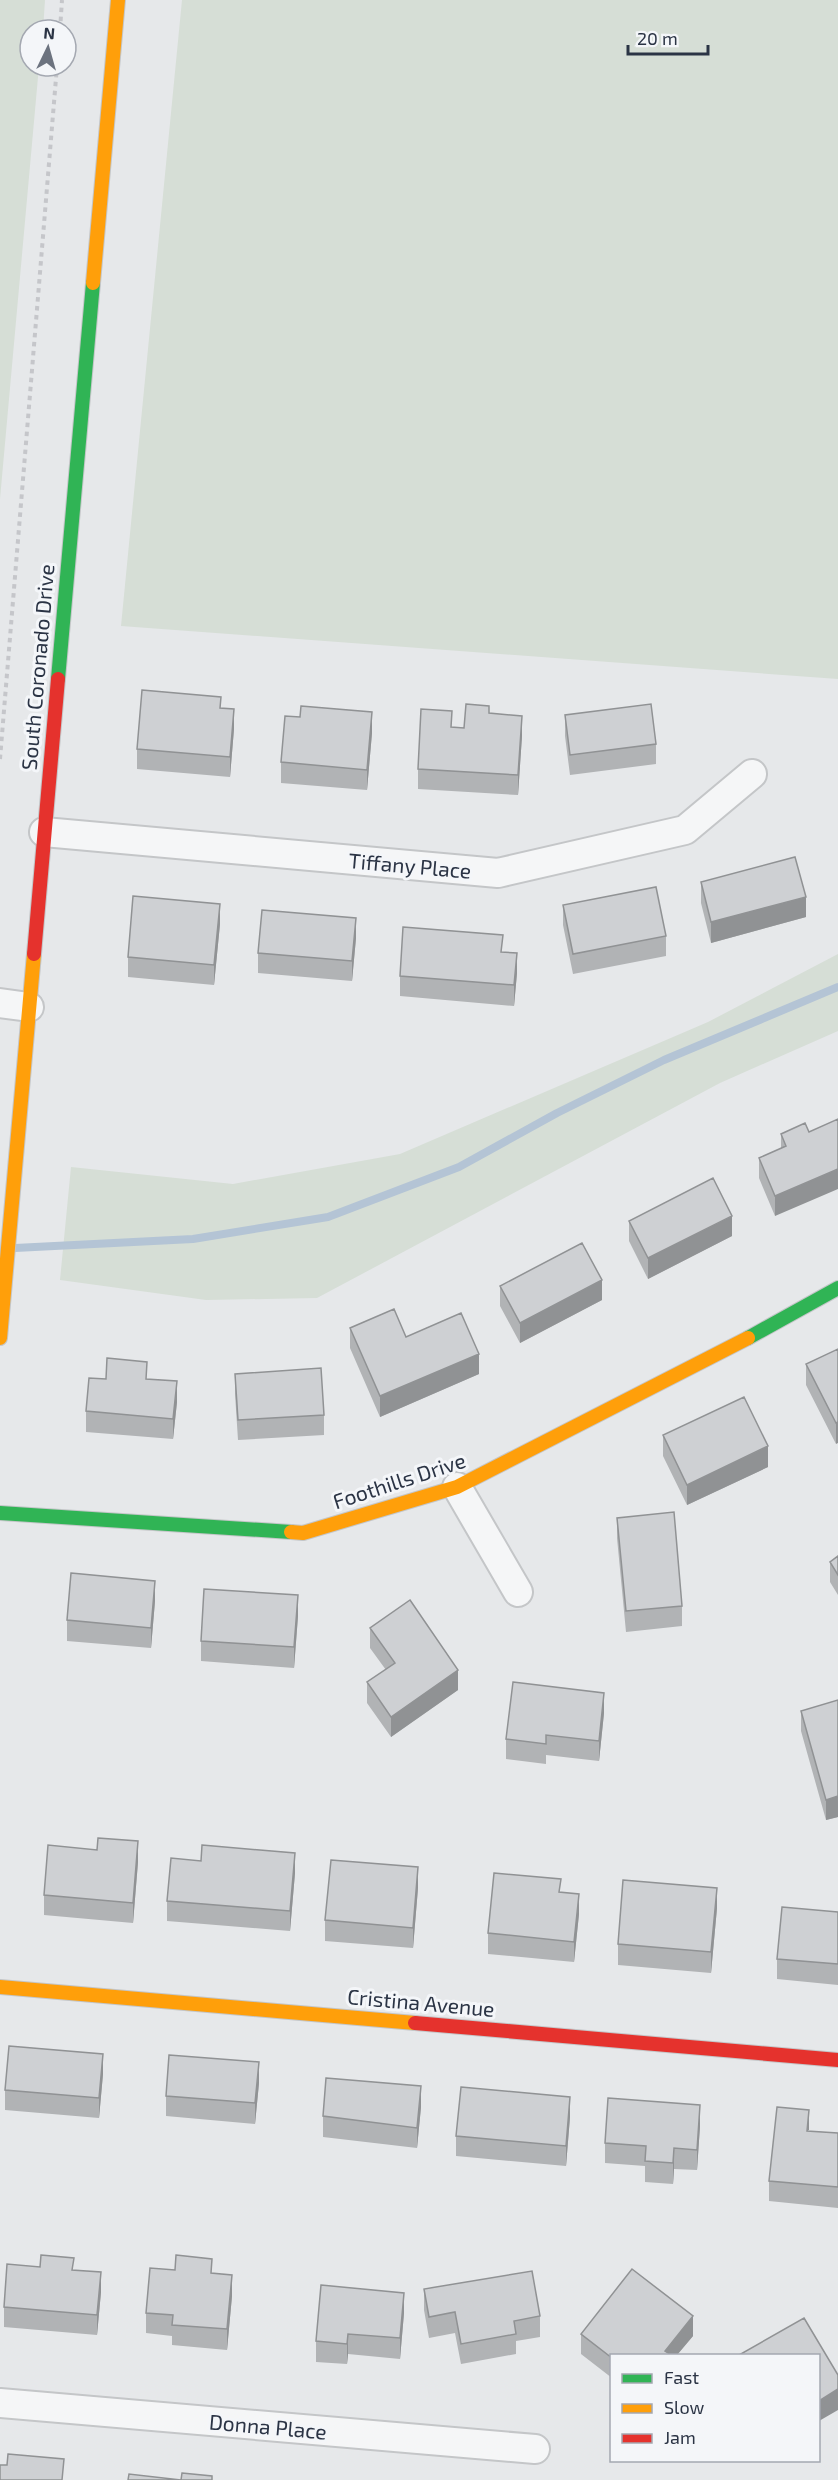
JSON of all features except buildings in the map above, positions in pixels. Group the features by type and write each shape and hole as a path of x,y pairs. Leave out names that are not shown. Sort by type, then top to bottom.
{"street":[{"name":"South Coronado Drive","path":"0,1338 118,0"},
{"name":"Tiffany Place","path":"44,832 498,873 685,830 752,774"},
{"path":"0,1003 29,1007"},
{"name":"Foothills Drive","path":"0,1513 303,1533 457,1487 719,1354 838,1288"},
{"path":"457,1487 518,1592"},
{"name":"Cristina Avenue","path":"0,1987 838,2060"},
{"name":"Donna Place","path":"0,2403 535,2449"}],"path":[{"path":"61,18 62,0"},
{"path":"0,759 56,78"}],"shaded area":[{"path":"0,0 45,0 44,18 18,18 18,78 38,78 0,499"},
{"path":"182,0 838,0 838,679 121,626"},
{"path":"838,954 838,1031 720,1083 317,1298 206,1300 60,1280 71,1167 233,1184 400,1154 708,1022"}],"waterway":[{"path":"15,1248 193,1239 328,1217 459,1167 557,1113 664,1060 838,987"}],"traffic: fast":[{"path":"58,679 93,283"},
{"path":"748,1338 838,1288"},
{"path":"0,1513 291,1532"}],"traffic: slow":[{"path":"93,283 118,0"},
{"path":"0,1338 34,954"},
{"path":"291,1532 303,1533 457,1487 748,1338"},
{"path":"0,1987 415,2023"}],"traffic: jam":[{"path":"34,954 58,679"},
{"path":"415,2023 838,2060"}]}
